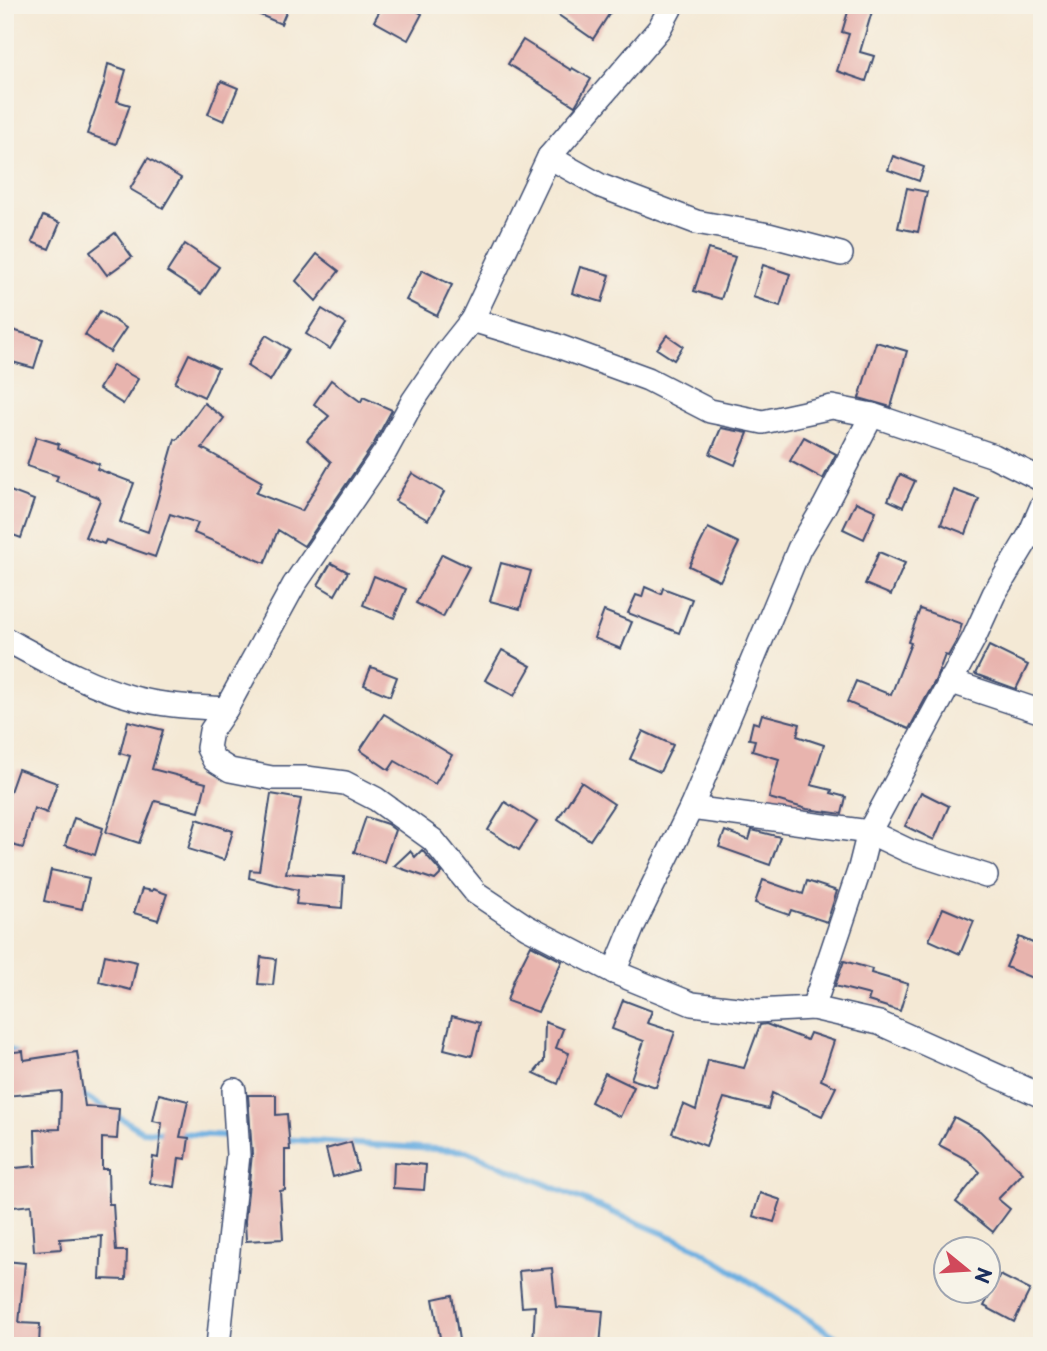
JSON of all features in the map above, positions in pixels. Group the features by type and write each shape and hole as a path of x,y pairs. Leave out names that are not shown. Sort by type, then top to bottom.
{"street":[{"path":"673,5 659,29 549,157 472,320 413,401 385,452 294,585 226,709 211,731 208,748 214,760 230,770 272,778 306,778 345,783 376,799 433,840 476,893 527,927 614,972 692,1004 756,1011 813,1008 879,1023 1042,1096"},
{"path":"549,157 601,186 696,222 769,235 841,254"},
{"path":"472,320 555,345 648,379 710,411 763,422 832,407 872,415 994,456 1042,480"},
{"path":"614,972 633,926 691,808 789,571 872,415"},
{"path":"813,1008 860,868 869,832 973,640 994,594 1036,538 1042,506"},
{"path":"5,639 93,684 132,697 163,704 226,709"},
{"path":"949,681 1042,712"},
{"path":"691,808 869,832 909,850 986,876"},
{"path":"218,1346 238,1155 234,1090"}],"building":[{"path":"237,5 289,5 281,24"},
{"path":"383,5 406,5 422,14 408,40 374,21"},
{"path":"563,5 615,5 593,39 557,14"},
{"path":"850,5 873,8 860,52 874,56 866,81 837,71 849,34 842,32"},
{"path":"523,40 571,70 572,68 591,79 575,106 508,64"},
{"path":"108,64 126,70 117,101 130,105 116,144 87,134"},
{"path":"221,81 238,88 224,121 208,114"},
{"path":"893,156 924,167 919,181 888,170"},
{"path":"148,158 181,178 163,208 130,189"},
{"path":"907,188 927,192 918,232 898,228"},
{"path":"43,216 60,223 49,249 32,242"},
{"path":"115,233 132,257 107,275 90,252"},
{"path":"185,244 219,267 201,294 167,272"},
{"path":"708,249 735,257 721,299 694,291"},
{"path":"317,254 339,271 316,301 296,281"},
{"path":"763,265 790,274 780,306 753,297"},
{"path":"580,267 610,275 602,302 572,293"},
{"path":"422,270 452,285 437,316 406,300"},
{"path":"322,309 346,324 330,349 306,334"},
{"path":"100,311 126,328 110,352 85,335"},
{"path":"9,329 43,339 34,368 5,360 5,342"},
{"path":"266,335 289,349 270,381 247,366"},
{"path":"667,335 683,346 674,360 657,349"},
{"path":"876,342 907,351 891,407 859,398"},
{"path":"189,354 218,368 204,397 175,383"},
{"path":"113,365 138,379 123,404 99,389"},
{"path":"331,380 361,402 363,397 392,410 373,445 304,546 278,530 265,563 194,533 198,523 170,514 155,557 106,540 104,544 85,537 100,500 98,497 56,481 58,476 27,466 36,437 59,444 58,448 99,464 97,469 134,483 120,522 148,532 175,439 177,440 204,403 224,418 202,448 262,482 256,493 302,511 331,462 307,440 329,416 314,404"},
{"path":"721,428 748,433 735,465 710,454"},
{"path":"804,437 836,454 823,479 790,461"},
{"path":"412,473 444,492 428,520 395,501"},
{"path":"900,474 915,481 903,507 888,500"},
{"path":"5,489 34,500 21,538 5,532"},
{"path":"954,490 979,499 966,534 941,524"},
{"path":"856,502 876,511 864,539 843,529"},
{"path":"708,528 739,543 720,581 689,566"},
{"path":"879,552 905,563 891,595 865,584"},
{"path":"442,554 469,567 443,617 416,603"},
{"path":"331,563 348,572 335,595 318,585"},
{"path":"501,563 531,571 520,609 490,601"},
{"path":"374,576 406,589 394,618 363,605"},
{"path":"645,587 661,594 663,588 692,599 679,633 628,613 636,595 642,597"},
{"path":"920,609 962,624 957,640 948,656 945,655 935,681 909,729 847,702 856,681 891,695 911,643 908,642"},
{"path":"604,611 632,622 621,649 594,638"},
{"path":"989,646 1028,665 1016,689 975,674"},
{"path":"502,650 531,666 514,696 485,680"},
{"path":"371,667 397,677 390,696 364,685"},
{"path":"384,714 452,755 435,784 395,761 389,770 360,750"},
{"path":"762,714 800,724 797,736 824,745 811,785 846,797 842,814 807,809 769,798 779,759 752,751 755,740 749,739 753,722 759,724"},
{"path":"128,721 163,730 152,769 206,783 199,812 155,801 139,843 106,832 130,756 120,753"},
{"path":"643,731 673,745 660,772 630,759"},
{"path":"18,769 57,783 47,813 34,808 23,848 5,843 5,806"},
{"path":"581,782 614,804 590,840 558,819"},
{"path":"921,792 949,806 934,840 905,826"},
{"path":"271,794 301,799 286,873 344,877 342,908 296,904 298,890 249,878 250,870 259,871"},
{"path":"505,802 537,822 519,850 488,830"},
{"path":"366,817 387,824 395,830 384,862 354,852"},
{"path":"74,818 103,828 95,855 65,845"},
{"path":"197,819 233,831 224,860 188,849"},
{"path":"752,830 780,837 770,865 719,847 725,831 749,840"},
{"path":"422,850 442,873 435,880 394,866 410,851 415,857"},
{"path":"51,870 89,878 82,909 44,901"},
{"path":"763,880 803,894 807,881 837,891 827,922 791,910 789,915 755,903"},
{"path":"142,889 153,889 167,894 158,920 134,913"},
{"path":"943,908 974,921 960,954 929,940"},
{"path":"1019,937 1042,947 1042,982 1006,967"},
{"path":"531,945 562,961 538,1012 507,1001 514,979"},
{"path":"105,955 137,962 131,990 99,982"},
{"path":"261,957 276,959 273,985 258,984"},
{"path":"844,961 872,969 871,973 908,984 900,1011 868,1001 870,995 835,986"},
{"path":"623,1000 652,1011 647,1023 675,1032 656,1087 631,1079 644,1041 612,1029"},
{"path":"452,1016 480,1023 472,1056 444,1049"},
{"path":"545,1022 563,1029 556,1048 569,1053 558,1084 534,1073 544,1061"},
{"path":"766,1024 807,1040 810,1033 834,1041 821,1080 836,1087 822,1116 772,1093 768,1109 724,1098 706,1146 672,1133 683,1104 696,1110 708,1060 744,1068 760,1025"},
{"path":"23,1051 24,1060 77,1052 85,1106 119,1109 117,1139 102,1138 102,1169 108,1169 109,1204 113,1204 116,1251 127,1251 126,1280 100,1279 102,1236 60,1239 61,1249 34,1251 31,1205 5,1208 5,1169 36,1166 35,1130 60,1129 61,1091 5,1096 5,1053"},
{"path":"605,1073 634,1087 620,1117 591,1102"},
{"path":"159,1094 188,1101 180,1137 189,1138 186,1159 179,1158 175,1187 150,1183 153,1157 158,1158 162,1123 153,1121"},
{"path":"248,1095 276,1095 276,1115 287,1114 290,1150 285,1150 285,1190 280,1191 283,1239 246,1241 245,1221 252,1154"},
{"path":"954,1117 980,1131 1023,1173 998,1199 1010,1209 993,1232 956,1202 980,1172 968,1160 939,1145"},
{"path":"351,1142 358,1170 333,1177 326,1149"},
{"path":"394,1162 426,1165 424,1190 393,1188"},
{"path":"760,1193 781,1200 774,1222 753,1216"},
{"path":"5,1261 25,1263 19,1323 40,1324 39,1346 5,1346"},
{"path":"552,1268 556,1307 603,1311 600,1346 533,1343 535,1306 522,1307 519,1271"},
{"path":"1002,1276 1030,1290 1014,1322 984,1306 1002,1306"},
{"path":"452,1295 459,1340 441,1343 433,1299"}],"waterway":[{"path":"5,1047 18,1055"},
{"path":"78,1092 142,1131 232,1136"},
{"path":"281,1139 466,1151 696,1247 850,1346"}]}
